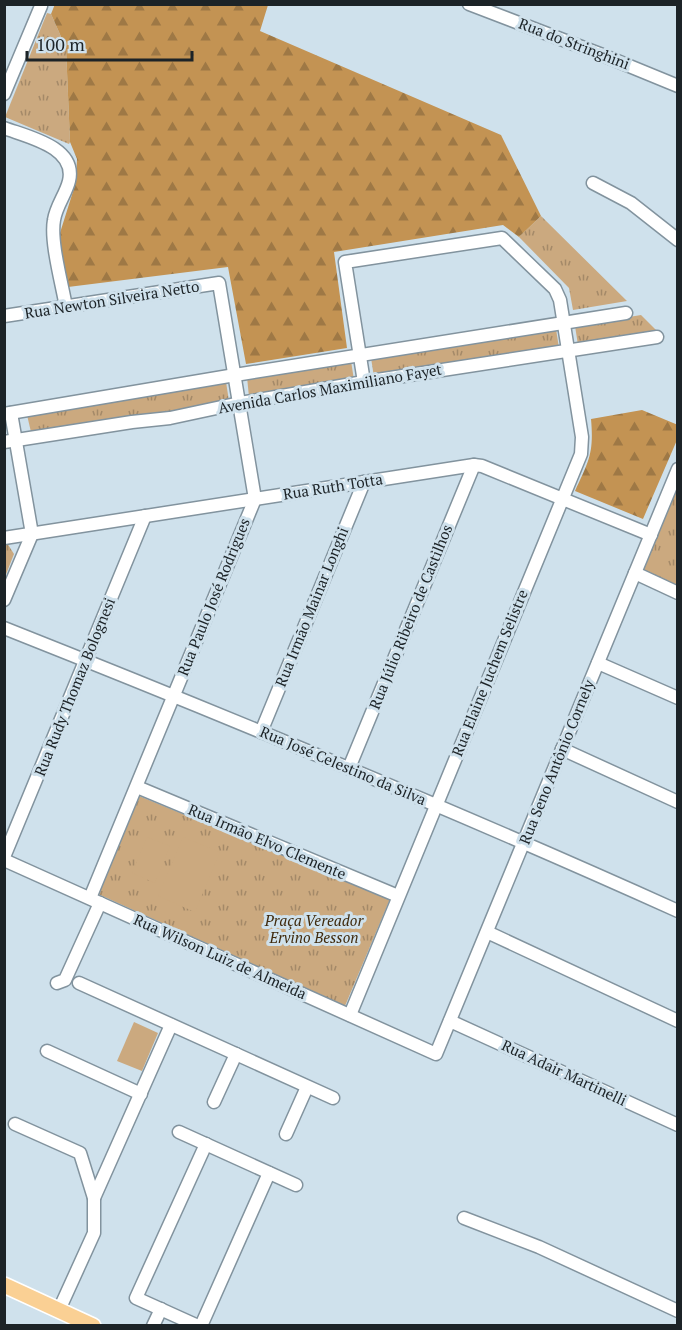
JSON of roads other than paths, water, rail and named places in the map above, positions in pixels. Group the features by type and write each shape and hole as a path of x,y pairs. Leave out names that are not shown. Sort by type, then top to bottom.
{"main road":[{"path":"4,1285 93,1326"}],"street":[{"name":"Rua do Stringhini","path":"469,4 678,86"},
{"path":"4,94 41,6"},
{"path":"4,128 57,149 65,156 69,165 69,182 54,219 53,232 66,307"},
{"path":"592,183 631,203 678,240"},
{"name":"Rua Elaine Juchem Selistre","path":"350,1015 581,454 582,437 561,300 555,289 502,238 345,262 360,355"},
{"name":"Rua Newton Silveira Netto","path":"4,316 219,283"},
{"name":"Rua Paulo José Rodrigues","path":"57,983 65,980 137,787 255,499 219,283"},
{"name":"Avenida Carlos Maximiliano Fayet","path":"8,414 235,375 626,313"},
{"name":"Avenida Carlos Maximiliano Fayet","path":"10,441 170,418 240,403 364,382 657,337"},
{"path":"360,355 364,382"},
{"path":"4,600 32,534 10,441 8,414"},
{"name":"Rua Ruth Totta","path":"4,538 474,465 482,466 651,535"},
{"name":"Rua Júlio Ribeiro de Castilhos","path":"349,768 474,465"},
{"name":"Rua Seno Antônio Cornely","path":"436,1054 678,469"},
{"name":"Rua Irmão Mainar Longhi","path":"261,732 364,482"},
{"name":"Rua Rudy Thomaz Bolognesi","path":"4,858 145,516"},
{"path":"635,573 678,593"},
{"name":"Rua José Celestino da Silva","path":"4,628 174,695 349,768 524,842 678,911"},
{"path":"598,663 678,698"},
{"path":"562,749 678,802"},
{"name":"Rua Irmão Elvo Clemente","path":"137,787 398,896"},
{"name":"Rua Wilson Luiz de Almeida","path":"4,858 436,1054"},
{"path":"487,932 678,1022"},
{"path":"79,983 333,1098"},
{"name":"Rua Adair Martinelli","path":"450,1021 678,1125"},
{"path":"94,1198 171,1025"},
{"path":"47,1051 141,1094"},
{"path":"214,1102 236,1054"},
{"path":"286,1134 307,1087"},
{"path":"15,1124 80,1153 94,1198 94,1233 60,1310"},
{"path":"179,1132 296,1185"},
{"path":"206,1144 135,1298 199,1326 269,1173"},
{"path":"464,1218 539,1247 678,1311"},
{"path":"153,1326 161,1309"}],"park label":[{"name":"Praça Vereador Ervino Besson","path":"314,930"}]}
